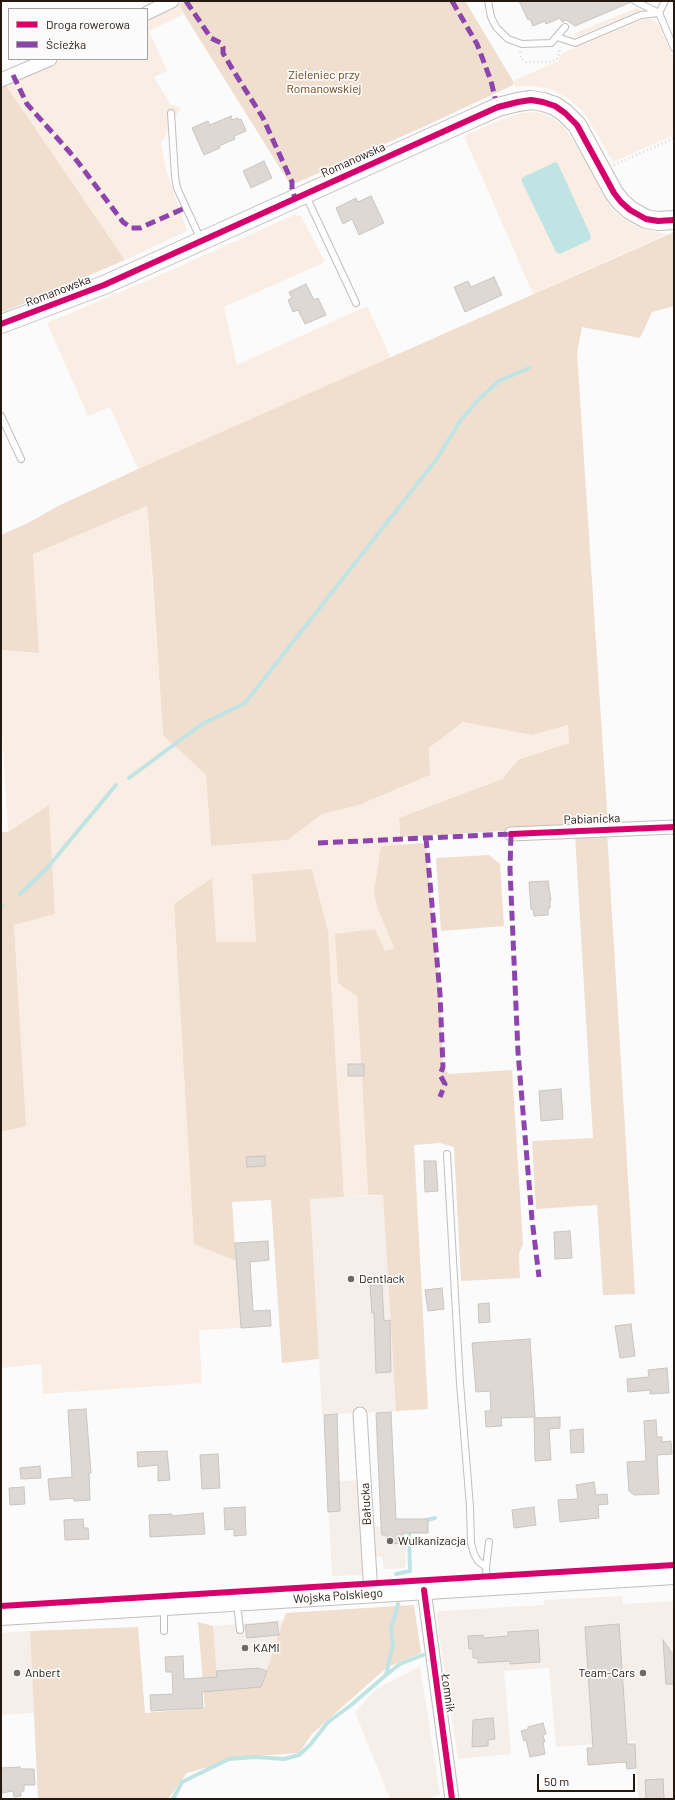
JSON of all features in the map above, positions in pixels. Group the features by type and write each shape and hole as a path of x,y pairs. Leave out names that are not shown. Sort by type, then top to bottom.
{"street":[{"path":"148,13 172,1"},
{"path":"1,80 48,60"},
{"name":"Romanowska","path":"1,324 104,285 492,110 518,102 531,100 555,106 573,121 614,193 625,206 646,218 658,221 674,220"},
{"name":"Pabianicka","path":"511,834 674,827"},
{"name":"Bałucka","path":"360,1414 371,1594"},
{"name":"Wojska Polskiego","path":"1,1616 674,1575"},
{"name":"Łomnik","path":"424,1590 452,1799"}],"lane":[{"path":"488,1 491,17 496,27 508,39 522,44 551,43 565,27"},
{"path":"635,1 659,13 674,48"},
{"path":"659,13 664,1"},
{"path":"557,36 575,43 641,15 659,13"},
{"path":"171,113 174,176 177,188 202,241"},
{"path":"305,194 356,303"},
{"path":"1,416 21,459"},
{"path":"447,1154 460,1383 470,1507 471,1543 478,1561 486,1567"},
{"path":"488,1586 486,1567 489,1542"},
{"path":"237,1602 240,1630"},
{"path":"164,1606 164,1631"}],"path":[{"path":"522,44 520,58 526,62 549,62 556,60 559,54 560,49 557,36"},
{"path":"614,165 674,138"}],"shaded area":[{"path":"179,4 184,14 149,31 167,71 154,77 170,104 181,108 161,143 166,170 187,231 125,260 5,84 58,60 148,60 148,19"},
{"path":"637,8 642,10 574,38 575,33"},
{"path":"647,18 653,19 659,25 674,60 674,135 613,162 589,120 569,99 550,89 530,86 516,87 513,85 513,81 558,61 562,53"},
{"path":"537,112 551,117 562,124 588,164 611,209 641,229 667,234 533,294 464,136 500,120 521,113"},
{"path":"294,215 301,216 325,262 224,307 237,365 367,306 391,358 138,469 110,407 88,416 47,323 158,276"},
{"path":"147,506 163,735 206,775 211,846 288,840 322,814 359,805 430,775 429,748 463,722 532,735 568,725 569,743 518,760 502,779 399,818 400,845 381,846 377,907 394,948 385,951 357,996 361,1064 349,1076 364,1076 362,1078 368,1195 344,1197 328,931 312,869 252,874 256,942 216,942 174,904 194,1243 236,1261 241,1328 199,1330 202,1383 43,1394 41,1364 1,1368 1,1132 26,1126 14,925 55,914 49,805 8,832 1,713 1,650 39,653 33,554"},
{"name":"Dentlack","path":"383,1195 396,1411 322,1415 310,1199"},
{"path":"361,1480 366,1575 332,1576 327,1482"},
{"name":"Wulkanizacja","path":"405,1526 405,1568 384,1569 382,1557 374,1556 373,1527"},
{"path":"622,1596 623,1604 674,1601 674,1799 639,1799 634,1741 556,1747 549,1668 504,1671 511,1754 458,1759 436,1615 440,1611 544,1605 544,1600"},
{"name":"KAMI","path":"284,1620 261,1687 218,1691 213,1626"},
{"name":"Anbert","path":"30,1631 34,1713 1,1715 1,1633"},
{"path":"420,1666 440,1794 429,1799 390,1799 355,1712 375,1690"}],"green space":[{"name":"Zieleniec przy Romanowskiej","path":"185,1 465,1 513,81 513,85 423,127 296,183 288,181 184,14 179,4"},
{"path":"5,84 125,260 1,313 1,86"},
{"path":"674,232 674,306 652,312 640,338 582,327 577,353 608,825 400,837 399,818 502,779 518,760 569,743 568,725 532,735 463,722 429,748 430,775 359,805 322,814 288,840 211,846 206,775 163,735 147,506 33,554 39,653 1,650 1,535 30,522 58,506 138,469"},
{"path":"49,805 55,914 14,925 26,1126 1,1132 1,832 8,832"},
{"path":"607,832 635,1294 603,1295 597,1205 536,1209 532,1141 593,1138 575,834"},
{"path":"426,843 440,994 443,1067 449,1074 512,1070 523,1244 519,1254 520,1278 461,1281 454,1147 440,1143 414,1145 428,1409 396,1411 383,1195 368,1195 362,1078 364,1076 364,1065 361,1064 357,996 338,983 335,934 375,929 385,951 394,948 377,907 374,892 381,846"},
{"path":"489,855 500,864 504,926 441,931 436,858"},
{"path":"312,869 328,931 344,1197 310,1199 319,1359 282,1363 271,1200 232,1202 236,1261 194,1244 174,904 212,878 216,942 256,942 252,874"},
{"path":"414,1605 421,1653 386,1668 312,1734 299,1753 243,1757 187,1773 168,1799 38,1799 30,1631 138,1627 145,1713 205,1708 198,1622 213,1626 218,1691 261,1687 286,1613"}],"water":[{"path":"556,162 591,236 590,240 560,254 556,252 521,180 523,177"}],"building":[{"path":"519,1 631,2 575,26 566,20 562,22 560,18 546,24 545,21 533,26 530,19 528,20"},
{"path":"231,116 232,120 238,118 239,120 241,119 246,131 234,136 235,139 219,146 220,148 204,155 192,128 208,121 210,125"},
{"path":"264,161 272,178 251,188 243,171"},
{"path":"371,196 384,223 359,235 352,219 343,224 336,208 356,198 358,202"},
{"path":"494,277 502,295 465,312 454,287 468,281 471,287"},
{"path":"306,284 314,300 318,298 326,315 305,324 298,310 293,312 288,300 292,298 289,292"},
{"path":"548,881 551,900 550,908 548,908 548,915 534,916 533,909 531,909 529,882"},
{"path":"348,1064 364,1064 364,1076 348,1076"},
{"path":"561,1089 563,1119 541,1121 539,1091"},
{"path":"265,1156 265,1166 247,1167 246,1157"},
{"path":"424,1161 436,1161 438,1191 425,1192"},
{"path":"570,1231 572,1258 555,1259 554,1232"},
{"path":"268,1241 269,1260 250,1262 253,1311 270,1310 271,1326 241,1328 235,1243"},
{"path":"370,1285 382,1285 384,1321 390,1320 391,1372 376,1373 374,1313 372,1313"},
{"path":"442,1288 444,1309 428,1311 425,1290"},
{"path":"489,1303 490,1322 479,1323 478,1304"},
{"path":"631,1324 635,1356 620,1358 615,1326"},
{"path":"530,1339 535,1417 501,1418 502,1426 486,1427 485,1411 491,1411 490,1391 476,1392 472,1343"},
{"path":"667,1368 669,1393 650,1394 650,1390 628,1392 627,1379 649,1377 648,1370"},
{"path":"86,1409 91,1473 89,1473 90,1500 74,1501 74,1498 50,1500 48,1479 72,1477 68,1410"},
{"path":"391,1412 396,1519 428,1519 428,1533 403,1533 404,1543 387,1544 387,1535 382,1535 381,1525 376,1413"},
{"path":"337,1414 340,1511 328,1512 324,1415"},
{"path":"560,1417 560,1428 549,1429 551,1460 535,1461 534,1418"},
{"path":"656,1420 657,1437 662,1437 662,1442 671,1441 672,1454 657,1455 659,1494 634,1495 629,1491 627,1462 646,1461 644,1421"},
{"path":"583,1429 584,1452 571,1453 570,1430"},
{"path":"167,1451 170,1480 158,1481 158,1465 138,1467 137,1452"},
{"path":"218,1454 220,1488 202,1489 200,1455"},
{"path":"40,1466 41,1478 21,1479 20,1468"},
{"path":"594,1482 596,1495 607,1494 608,1504 598,1505 599,1518 560,1522 558,1500 578,1499 576,1485"},
{"path":"24,1487 25,1504 10,1505 9,1488"},
{"path":"245,1507 246,1535 234,1536 234,1529 225,1530 224,1508"},
{"path":"534,1507 536,1525 514,1528 512,1510"},
{"path":"203,1513 205,1534 150,1537 149,1515 172,1514 172,1516"},
{"path":"83,1519 84,1528 88,1528 89,1539 65,1540 64,1520"},
{"path":"277,1622 279,1635 247,1638 245,1625"},
{"path":"619,1624 627,1744 635,1744 636,1768 627,1769 626,1762 588,1765 587,1748 593,1748 585,1627"},
{"path":"538,1630 540,1662 510,1664 510,1661 478,1663 478,1658 473,1658 473,1649 469,1649 468,1636 483,1635 483,1638 508,1636 508,1632"},
{"path":"663,1640 674,1656 674,1684 666,1684"},
{"path":"183,1656 184,1679 217,1677 216,1671 258,1668 267,1671 261,1687 202,1692 203,1708 151,1711 150,1695 173,1694 172,1672 166,1672 165,1657"},
{"path":"493,1718 495,1739 488,1740 488,1746 472,1747 473,1720"},
{"path":"543,1723 546,1734 543,1735 545,1742 543,1742 545,1754 530,1757 526,1740 524,1741 521,1731 528,1729 528,1727"},
{"path":"20,1767 20,1769 34,1769 35,1785 24,1785 24,1791 21,1791 21,1796 14,1797 13,1791 2,1793 1,1768"},
{"path":"663,1779 664,1799 646,1799 645,1780"}],"waterway":[{"path":"129,778 202,724 245,703 436,460 461,420 478,400 499,381 529,368"},
{"path":"20,894 47,868 116,785"},
{"path":"423,1521 435,1518"},
{"path":"396,1574 410,1571 409,1528"},
{"path":"173,1799 182,1782 229,1759 255,1757 284,1759 299,1755 310,1745 328,1722 350,1706 386,1675 393,1644 391,1629 398,1604"},
{"path":"386,1675 400,1664 423,1655"}],"marked path":[{"path":"186,1 211,38 221,43 223,53 263,118 292,182 292,189 295,198"},
{"path":"452,1 477,44 491,81 495,98"},
{"path":"13,75 27,104 74,157 123,222 131,228 140,228 185,208"},
{"path":"318,843 511,834 510,869 518,1052 532,1219 539,1277"},
{"path":"426,838 440,994 443,1067 440,1075 445,1084 440,1097"}],"cycle path":[{"path":"1,324 104,285 498,107 518,102 531,100 543,102 555,106 565,113 577,125 614,193 621,202 630,210 646,219 658,221 674,220"},
{"path":"511,834 674,827"},
{"path":"1,1606 674,1565"},
{"path":"424,1590 452,1799"}],"place":[{"name":"Dentlack","path":"351,1279"},
{"name":"Wulkanizacja","path":"390,1541"},
{"name":"KAMI","path":"245,1648"},
{"name":"Anbert","path":"17,1673"},
{"name":"Team-Cars","path":"643,1673"}]}
